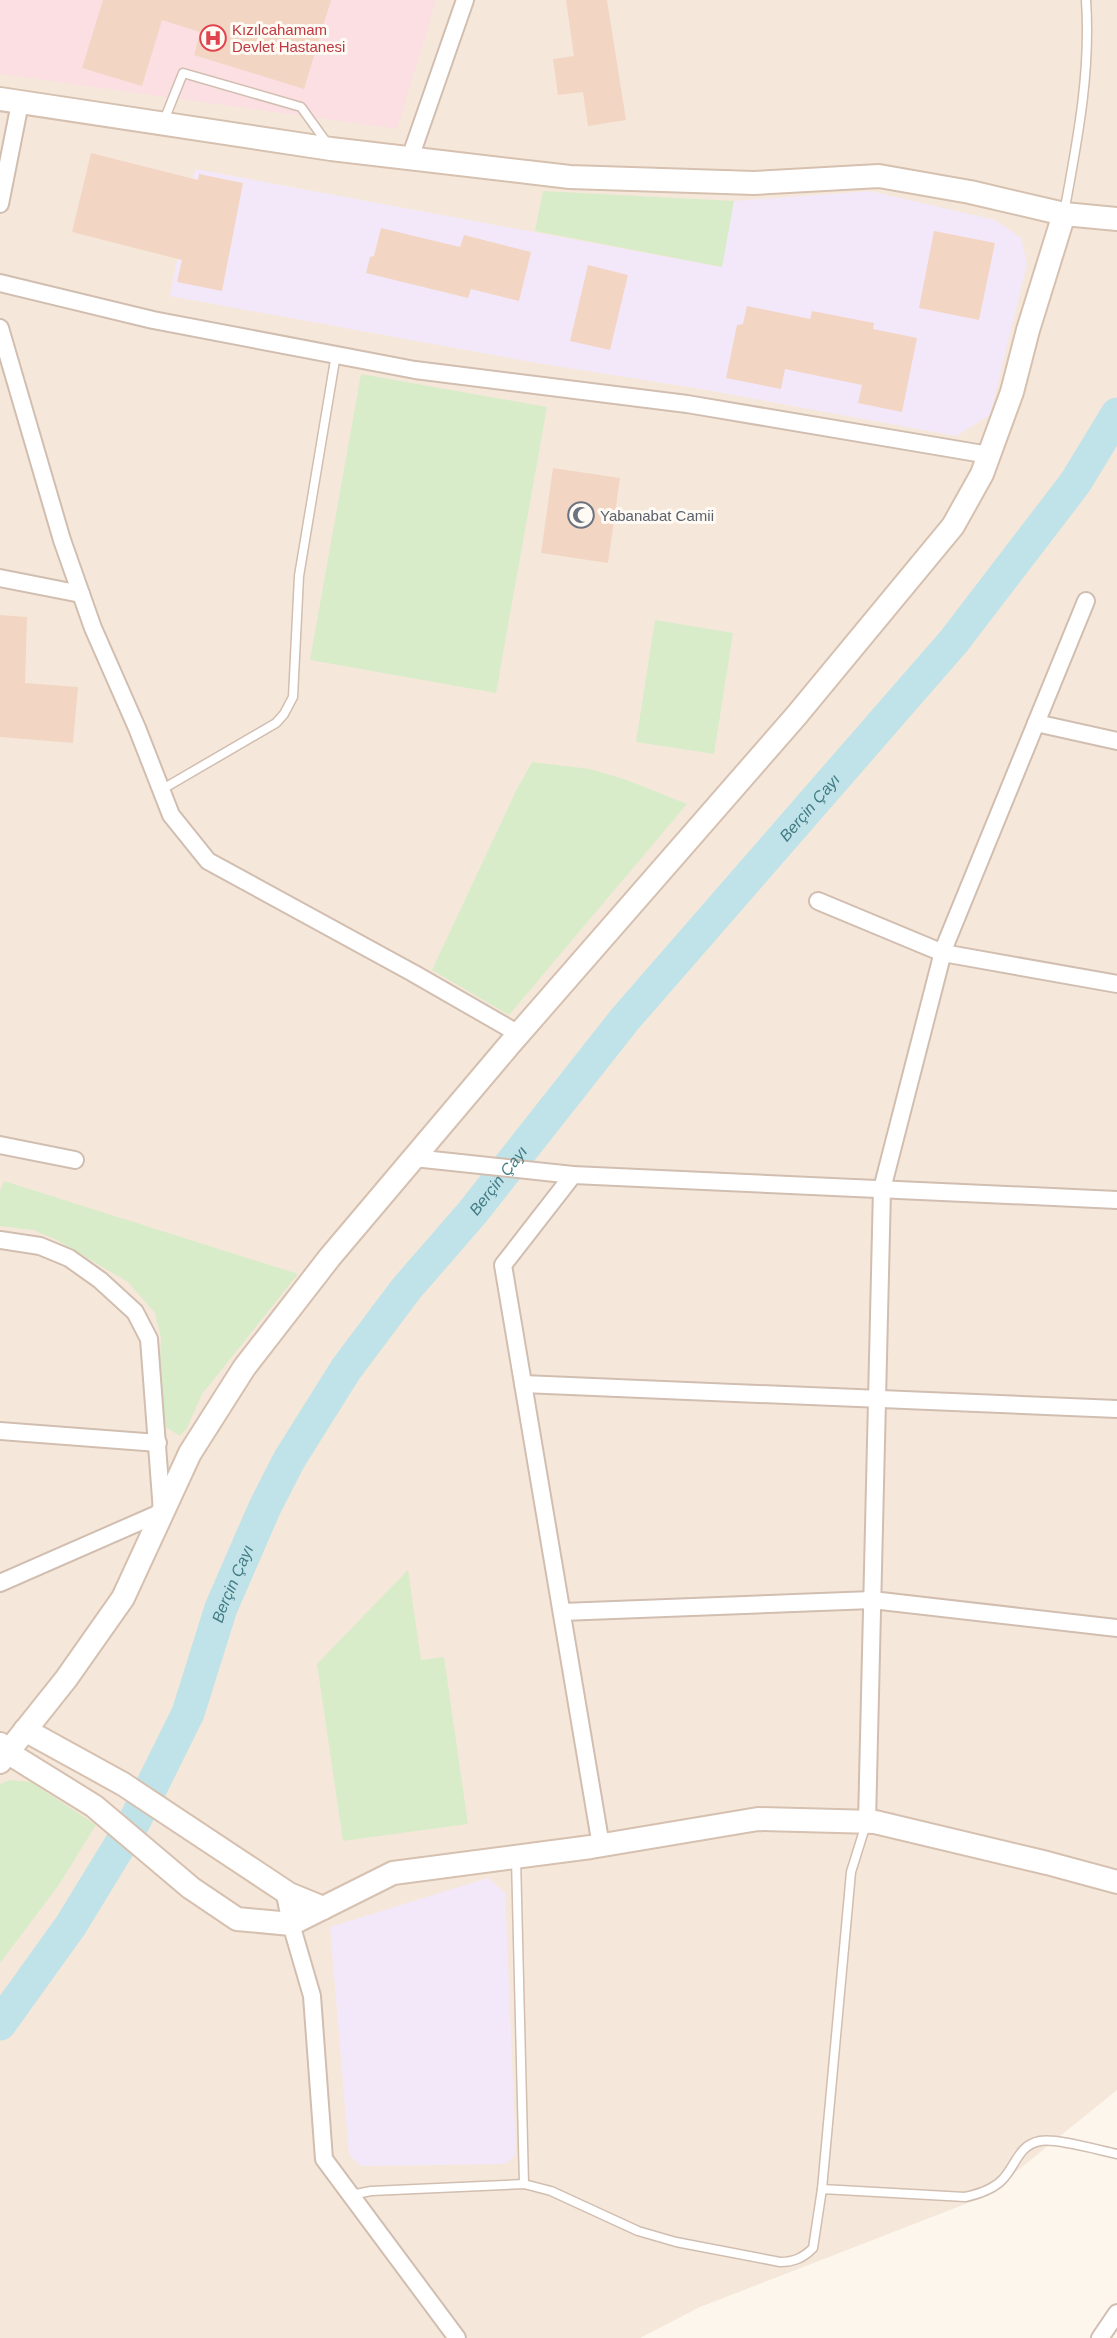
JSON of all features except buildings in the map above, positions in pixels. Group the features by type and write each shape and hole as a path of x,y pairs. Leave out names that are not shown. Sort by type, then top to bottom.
{"street":[{"path":"410,158 465,0"},
{"path":"0,204 10,101 331,149 593,178 754,183 879,176 970,192 1064,214 1117,219"},
{"path":"1064,214 1028,330 1012,392 982,474 953,526 796,716 519,1034 420,1158 330,1257 244,1368 190,1453 123,1598 66,1679 25,1730 2,1753 94,1806 190,1888 237,1919 291,1924 393,1873 601,1846 758,1819 867,1822 1047,1863 1117,1882"},
{"path":"0,283 153,320 415,370 687,404 989,455"},
{"path":"0,327 62,540 93,628 137,728 171,815 208,861 519,1034"},
{"path":"0,578 81,594"},
{"path":"867,1822 882,1189 943,953 1086,601"},
{"path":"1036,723 1117,741"},
{"path":"818,901 943,953 1117,984"},
{"path":"0,1145 75,1160"},
{"path":"420,1158 567,1174 1117,1200"},
{"path":"567,1174 503,1264 601,1846"},
{"path":"0,1240 40,1246 69,1258 100,1280 135,1312 149,1340 162,1512"},
{"path":"523,1384 1117,1409"},
{"path":"0,1431 158,1443"},
{"path":"0,1583 162,1512"},
{"path":"562,1612 872,1600 1117,1628"},
{"path":"25,1730 123,1784 284,1890 323,1908"},
{"path":"284,1890 291,1924 312,1996 324,2159 457,2338"},
{"path":"1100,2338 1117,2313"}],"lane":[{"path":"1064,214 1082,115 1085,82 1086,0"},
{"path":"163,124 183,73 301,107 331,149"},
{"path":"161,790 276,723 293,698 299,576 336,354"},
{"path":"351,2195 370,2191 524,2184 551,2191 638,2231 676,2242 780,2262 797,2260 813,2248 822,2189 851,1872 867,1822"},
{"path":"516,1857 524,2184"},
{"path":"822,2189 965,2197 993,2187 1010,2170 1019,2153 1038,2141 1117,2154"}],"shaded area":[{"path":"0,0 1117,0 1117,2090 986,2196 700,2307 640,2338 0,2338"},
{"name":"Kızılcahamam Devlet Hastanesi","path":"0,0 436,1 397,129 0,74"},
{"path":"195,169 721,267 734,201 870,191 995,220 1021,238 1027,264 990,415 956,436 170,296"},
{"path":"488,1878 505,1893 516,2155 505,2164 361,2166 349,2155 330,1927"}],"green space":[{"path":"543,191 734,201 722,267 535,231"},
{"path":"361,374 547,407 496,693 310,660"},
{"path":"655,620 733,633 714,754 636,742"},
{"path":"532,762 590,769 624,779 687,804 509,1015 432,970 516,791"},
{"path":"4,1181 298,1274 202,1394 187,1428 180,1436 166,1427 158,1398 161,1338 155,1313 128,1282 55,1239 33,1230 0,1226 0,1191"},
{"path":"408,1570 421,1660 444,1657 468,1824 343,1841 317,1664"},
{"path":"10,1780 31,1782 96,1825 58,1886 0,1963 0,1784"}],"waterway":[{"name":"Berçin Çayı","path":"0,2024 71,1925 134,1822 188,1713 221,1608 265,1507 289,1460 346,1369 406,1289 472,1213 625,1019 954,641 1075,483 1117,414"}],"place":[{"name":"Kızılcahamam Devlet Hastanesi","path":"213,38"},
{"name":"Yabanabat Camii","path":"581,515"}]}
